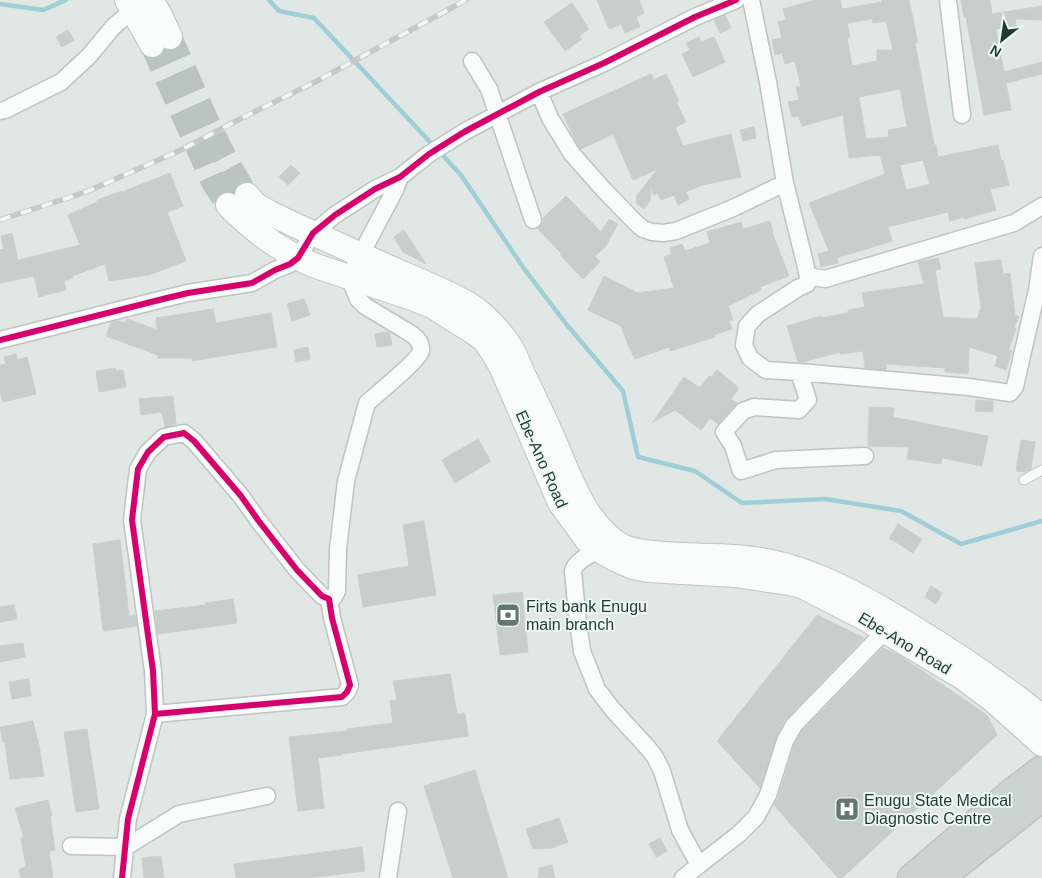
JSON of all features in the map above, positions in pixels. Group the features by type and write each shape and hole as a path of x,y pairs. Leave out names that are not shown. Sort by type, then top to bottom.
{"main road":[{"path":"137,3 161,41"},
{"name":"Ebe-Ano Road","path":"1042,717 998,683 947,648 885,610 850,591 816,576 794,568 739,556 654,554 623,546 611,538 596,523 577,494 509,344 490,322 472,306 438,289 270,214 256,205 238,200 241,218 266,238 298,258 432,306 475,333 485,342 501,366 560,503 587,540 599,550 633,566 648,570 735,575 804,587 866,619 962,677 994,701 1042,744"},
{"path":"911,878 1014,790 1042,769"},
{"path":"941,878 1042,798"}],"street":[{"path":"0,340 188,293 252,283 298,258 313,233 343,210 375,189 400,177 429,154 464,132 539,92 604,63 695,17 736,0"},
{"path":"751,0 768,82 785,182 808,276 807,284 758,314 747,326 744,345 750,358 766,370 968,387 1010,393 1015,387 1037,290 1042,256"},
{"path":"948,0 962,115"},
{"path":"0,111 60,82 89,56 114,26 137,3"},
{"path":"472,61 489,89 533,220"},
{"path":"539,92 550,118 572,154 604,190 643,229 663,233 676,231 733,208 785,182"},
{"path":"122,878 128,819 155,714 152,672 132,520 138,469 148,452 164,437 184,434 194,441 241,496 297,570 322,596 329,599 334,597 337,591 338,550 346,481 365,407 367,403 418,357 421,351 418,339 413,334 365,306 358,299 349,277 400,177"},
{"path":"808,276 825,279 1005,226 1014,223 1042,206"},
{"path":"798,372 808,400 798,410 754,407 742,411 724,432 734,446 741,471 776,460 865,456"},
{"path":"599,550 581,560 574,566 573,571 582,651 597,689 655,757 662,771 680,830 699,865"},
{"path":"155,714 342,697 350,688 350,685 332,618 329,599"},
{"path":"683,878 739,834 756,817 768,795 785,740 794,725 885,631"},
{"path":"71,846 126,848 179,814 267,796"},
{"path":"388,878 398,811"}],"lane":[{"path":"1024,480 1042,470"}],"building":[{"path":"597,0 639,0 644,13 636,17 640,27 625,33 621,24 609,29"},
{"path":"815,0 840,0 842,9 882,2 881,0 909,0 918,43 915,43 934,145 936,145 938,157 998,145 1009,185 990,189 996,210 950,221 948,212 888,227 892,241 837,258 838,263 821,267 818,254 829,251 809,203 885,174 880,155 849,158 843,115 802,126 799,116 792,117 788,102 799,100 796,87 801,86 795,61 785,64 782,53 775,55 772,40 782,38 778,22 786,20 783,9","holes":["872,19 873,23 886,21 893,50 877,50 877,61 852,66 847,38 850,37 847,23","900,89 907,127 888,130 889,137 866,139 859,97","923,160 930,184 906,190 900,165"]},
{"path":"961,0 990,0 992,14 1042,6 1042,20 1015,19 1016,26 996,29 1004,72 1042,62 1042,74 1006,83 1011,110 984,115 966,17 964,17"},
{"path":"572,3 589,29 579,36 582,39 565,51 544,22"},
{"path":"725,15 731,28 720,33 714,20"},
{"path":"68,30 74,40 62,47 56,37"},
{"path":"699,37 701,42 714,37 725,62 693,77 682,54 690,50 686,43"},
{"path":"651,74 654,80 666,74 679,101 676,102 686,122 675,127 683,146 731,134 741,177 702,185 686,192 689,199 678,205 674,195 661,200 657,192 654,196 651,187 650,201 644,209 636,203 637,195 658,169 633,180 613,134 580,148 563,114"},
{"path":"754,127 756,138 743,141 740,130"},
{"path":"291,165 300,173 288,185 279,177"},
{"path":"170,173 183,206 167,212 186,261 149,275 109,281 105,264 72,276 73,278 64,281 66,290 39,297 34,276 0,283 0,250 4,249 1,236 12,233 18,260 80,245 68,215 97,202 97,200"},
{"path":"566,196 601,232 609,219 618,224 605,247 595,256 600,262 583,279 538,229 543,222 543,218"},
{"path":"770,221 772,232 789,276 760,287 761,290 728,306 733,320 729,321 732,329 714,335 715,337 670,351 669,347 635,359 621,326 588,310 604,276 638,293 674,288 664,257 672,254 670,248 682,244 685,251 710,243 707,232 741,222 743,229"},
{"path":"404,230 426,264 403,252 394,237"},
{"path":"938,258 941,269 935,270 943,317 977,319 981,308 975,263 1001,260 1003,274 1010,273 1015,315 1019,317 1014,327 1016,328 1009,349 1012,351 1006,370 995,366 998,356 969,347 968,374 945,372 945,368 886,364 886,370 865,368 863,351 840,354 840,352 798,362 787,326 821,316 821,318 848,313 848,310 865,307 862,293 924,284 918,262"},
{"path":"304,299 310,315 292,321 287,304"},
{"path":"213,309 216,323 271,313 277,347 192,361 192,358 157,358 158,355 106,336 111,322 125,323 127,319 157,330 156,318"},
{"path":"390,333 392,345 377,347 375,334"},
{"path":"308,347 310,359 296,362 294,350"},
{"path":"16,354 17,360 27,357 36,394 3,402 0,391 0,365 6,364 4,357"},
{"path":"116,368 116,371 123,370 126,387 99,392 96,371"},
{"path":"717,370 739,388 731,399 737,403 718,424 710,418 701,430 675,410 653,422 684,377 700,388 709,376 711,377"},
{"path":"173,396 176,424 165,427 162,412 141,415 139,399"},
{"path":"976,400 993,401 993,412 975,411"},
{"path":"869,407 894,408 893,417 988,436 982,466 942,458 941,464 907,459 909,447 868,446"},
{"path":"478,439 491,461 455,483 442,460"},
{"path":"1021,440 1035,442 1031,469 1025,472 1016,471"},
{"path":"424,521 436,595 363,607 358,575 409,566 403,525"},
{"path":"898,524 922,539 913,553 889,538"},
{"path":"120,540 129,616 135,615 137,626 103,631 93,544"},
{"path":"931,586 942,593 936,604 925,597"},
{"path":"522,592 528,652 500,655 493,595"},
{"path":"233,599 237,623 158,634 155,611 206,605 205,603"},
{"path":"14,605 17,619 0,622 0,607"},
{"path":"817,615 864,638 785,720 776,738 760,788 717,741"},
{"path":"23,643 25,657 0,662 0,646"},
{"name":"Enugu State Medical Diagnostic Centre","path":"883,648 899,655 987,715 997,735 842,878 838,878 774,805 778,798 794,745 802,731"},
{"path":"450,674 457,714 465,713 468,736 318,758 324,808 298,811 289,737 347,731 347,729 393,723 390,701 397,700 393,681"},
{"path":"29,679 31,696 12,699 9,682"},
{"path":"33,721 44,776 10,779 5,742 3,742 0,727"},
{"path":"87,729 99,809 76,812 64,732"},
{"path":"475,770 508,878 453,878 424,786"},
{"path":"48,800 52,816 50,816 55,850 49,851 53,878 21,878 19,869 26,867 21,838 24,838 15,808"},
{"path":"559,818 568,842 552,848 533,849 526,829"},
{"path":"660,838 667,851 656,857 649,844"},
{"path":"362,847 365,871 309,878 236,878 234,864"},
{"path":"161,856 164,878 144,878 142,858"},
{"path":"552,865 555,878 538,878 539,868"}],"waterway":[{"path":"0,4 43,10 66,0"},
{"path":"269,0 279,11 314,18 461,175 525,270 567,325 623,391 638,457 695,471 742,503 825,499 901,511 961,544 1042,521"}],"tunnel":[{"path":"170,37 215,137 247,195"},
{"path":"152,45 213,182 228,205"}],"railway":[{"path":"0,220 86,192 181,150 317,81 466,0"}],"cycle path":[{"path":"0,340 188,293 252,283 298,258 313,233 335,215 375,189 400,177 429,154 464,132 539,92 604,63 695,17 736,0"},
{"path":"122,878 128,819 155,714 153,671 132,520 138,469 148,452 164,437 184,433 194,441 241,496 297,570 322,596 329,599 332,618 350,685 342,697 155,714"}],"place":[{"name":"Firts bank Enugu main branch","path":"508,615"},
{"name":"Enugu State Medical Diagnostic Centre","path":"847,809"}]}
